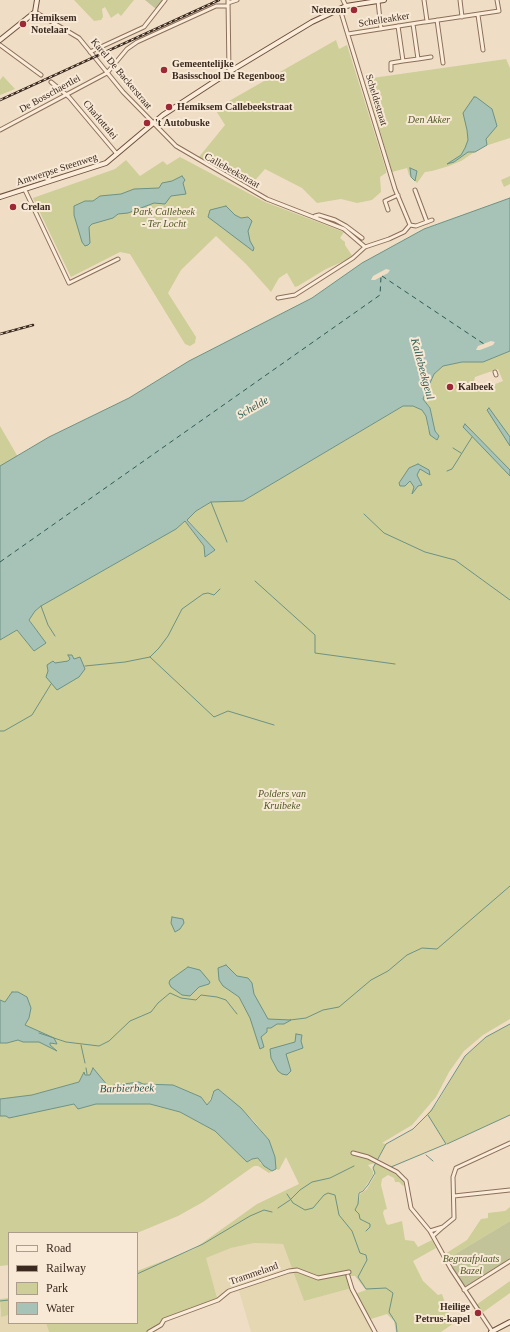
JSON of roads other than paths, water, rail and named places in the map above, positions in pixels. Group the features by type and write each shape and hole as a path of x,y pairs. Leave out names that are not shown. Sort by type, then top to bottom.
{"main road":[{"path":"0,40 35,12 37,0"},
{"name":"Antwerpse Steenweg","path":"0,197 106,162 152,123 229,72 312,22 346,6 384,0"},
{"path":"492,1332 510,1322"}],"street":[{"path":"90,52 144,27 165,0"},
{"path":"107,73 133,44 216,6 237,0"},
{"path":"343,0 346,6"},
{"path":"424,0 425,22"},
{"path":"460,0 462,17"},
{"name":"Schelleakker","path":"348,34 499,11 497,0"},
{"path":"378,1 381,29"},
{"path":"228,3 229,72"},
{"name":"Scheldestraat","path":"340,9 398,195 410,225"},
{"name":"Karel De Backerstraat","path":"35,12 79,38 107,73 152,123"},
{"path":"478,15 483,50"},
{"path":"437,20 443,63"},
{"path":"413,24 418,59"},
{"path":"398,26 403,61"},
{"path":"0,45 41,75"},
{"path":"392,70 391,63 431,57"},
{"name":"De Bosschaertlei","path":"0,130 107,73"},
{"name":"Charlottalei","path":"51,82 67,94 117,154"},
{"name":"Callebeekstraat","path":"152,123 176,146 200,162 267,199 344,229 365,247"},
{"path":"25,190 70,282 118,259"},
{"path":"415,190 427,222"},
{"path":"388,210 385,200 398,195"},
{"name":"Callebeekstraat","path":"313,217 319,215 335,220 362,238"},
{"path":"278,298 295,295 353,258 365,247 404,232 410,225 416,226 432,220"},
{"path":"433,1236 454,1218 453,1177 456,1168 504,1144 510,1143"},
{"path":"353,1153 366,1156 394,1170 406,1181 411,1208 430,1231 464,1290 492,1332"},
{"path":"454,1196 510,1190"},
{"path":"430,1231 443,1227"},
{"path":"464,1290 510,1261"},
{"name":"Trammeland","path":"149,1332 162,1325 164,1320 218,1300 229,1291 289,1271 297,1270 318,1278 349,1274 352,1288 375,1332"}],"water":[{"path":"474,97 492,109 497,126 486,139 487,145 475,152 468,152 454,162 447,164 461,155 465,148 468,140 463,113"},
{"path":"410,168 417,171 415,181 411,177"},
{"path":"182,176 185,180 183,183 186,194 171,196 165,204 154,203 92,224 89,227 90,243 85,246 82,242 74,215 74,206 85,201 93,201 100,196 121,194 134,189 159,188 162,183 172,181"},
{"name":"Schelde","path":"510,198 510,351 483,362 462,362 443,366 434,374 423,399 430,408 435,431 439,436 437,440 430,435 426,416 422,410 413,406 403,406 243,501 211,502 196,511 187,520 215,550 205,557 204,546 185,521 176,529 41,606 35,611 29,620 46,643 34,651 17,630 0,640 0,466 49,437 129,398 189,361 312,298 362,263 424,229"},
{"path":"226,206 235,215 241,218 248,217 252,221 248,231 250,241 254,248 253,251 208,217 210,210"},
{"path":"489,408 510,437 510,446 487,410"},
{"path":"465,424 510,470 510,476 463,427"},
{"path":"418,464 429,470 430,475 420,469 417,475 422,485 418,486 412,494 414,487 410,481 405,486 400,486 399,483 409,468"},
{"path":"68,655 72,655 74,659 80,657 85,669 79,677 57,690 46,677 48,671 47,665 53,661 55,663 68,661 70,659"},
{"path":"172,917 183,919 184,923 180,929 175,932 171,923"},
{"path":"226,965 237,976 248,978 252,983 254,994 268,1019 291,1020 284,1024 277,1024 271,1028 267,1028 267,1032 261,1037 264,1047 260,1049 250,1018 239,997 223,986 219,980 218,968"},
{"path":"188,967 200,970 210,982 209,984 199,987 190,996 182,995 171,987 169,983 170,980"},
{"path":"12,992 18,992 27,997 31,1008 29,1018 25,1025 54,1038 57,1044 50,1043 50,1045 57,1051 39,1042 23,1042 18,1040 0,1043 0,1000 5,1002"},
{"path":"296,1034 302,1035 301,1041 303,1048 286,1054 291,1071 287,1075 282,1074 278,1071 271,1058 270,1049 295,1042"},
{"path":"93,1068 108,1086 139,1082 143,1084 173,1085 201,1097 207,1105 211,1100 214,1091 218,1089 241,1108 269,1140 275,1157 276,1169 272,1171 264,1166 258,1158 247,1162 215,1131 180,1112 150,1104 96,1104 78,1109 74,1104 9,1118 6,1116 0,1116 0,1099 32,1095 79,1082 84,1072 85,1075 90,1075"}],"waterway":[{"name":"Kallebeekgeul","path":"447,471 452,469 472,437"},
{"name":"Kallebeekgeul","path":"453,448 461,453"},
{"path":"211,502 227,542"},
{"path":"364,514 384,533 425,552 455,560 510,600"},
{"path":"255,581 315,635 315,653 395,664"},
{"path":"85,666 125,662 150,657 168,636 182,609 203,594 208,593 214,595 220,589"},
{"path":"41,606 48,625 55,636"},
{"path":"150,657 214,717 228,711 274,725"},
{"path":"0,731 4,731 32,715 51,684"},
{"path":"290,1020 306,1018 323,1010 339,1007 371,980 388,971 407,955 422,948 437,949 510,886"},
{"name":"Barbierbeek","path":"39,1033 66,1042 99,1046 109,1041 130,1021 151,1012 158,1003 170,993 181,998 196,1000 201,995 217,997 226,1000 237,1014"},
{"path":"366,1231 370,1227 370,1224 360,1219 359,1214 355,1210 358,1204 359,1193 368,1185 375,1173 373,1168 386,1144 413,1129 431,1111 465,1056 486,1037 510,1024"},
{"path":"81,1045 85,1063"},
{"path":"86,1068 87,1074"},
{"path":"391,1167 446,1144 428,1115"},
{"path":"447,1144 510,1115"},
{"path":"426,1155 433,1161"},
{"path":"278,1208 312,1182 330,1178 354,1166"},
{"name":"Barbierbeek","path":"287,1194 293,1203 305,1210 313,1208 324,1195 328,1193 335,1195 339,1215 352,1231 360,1253 366,1255 367,1260 358,1277 366,1289 386,1288 393,1293 389,1312 396,1323 397,1332"},
{"path":"138,1274 203,1244 250,1216 264,1210 272,1212"},
{"path":"0,1301 8,1300"}],"railway":[{"path":"0,100 219,0"},
{"path":"0,334 33,325"}],"place":[{"name":"Netezon","path":"354,10"},
{"name":"Hemiksem Notelaar","path":"23,24"},
{"name":"Gemeentelijke Basisschool De Regenboog","path":"164,70"},
{"name":"Hemiksem Callebeekstraat","path":"169,107"},
{"name":"'t Autobuske","path":"147,123"},
{"name":"Crelan","path":"13,207"},
{"name":"Kalbeek","path":"450,387"},
{"name":"Heilige Petrus-kapel","path":"478,1313"}],"park label":[{"name":"Den Akker","path":"429,120"},
{"name":"Park Callebeek - Ter Locht","path":"164,218"},
{"name":"Polders van Kruibeke","path":"282,800"},
{"name":"Begraafplaats Bazel","path":"471,1264"}]}
